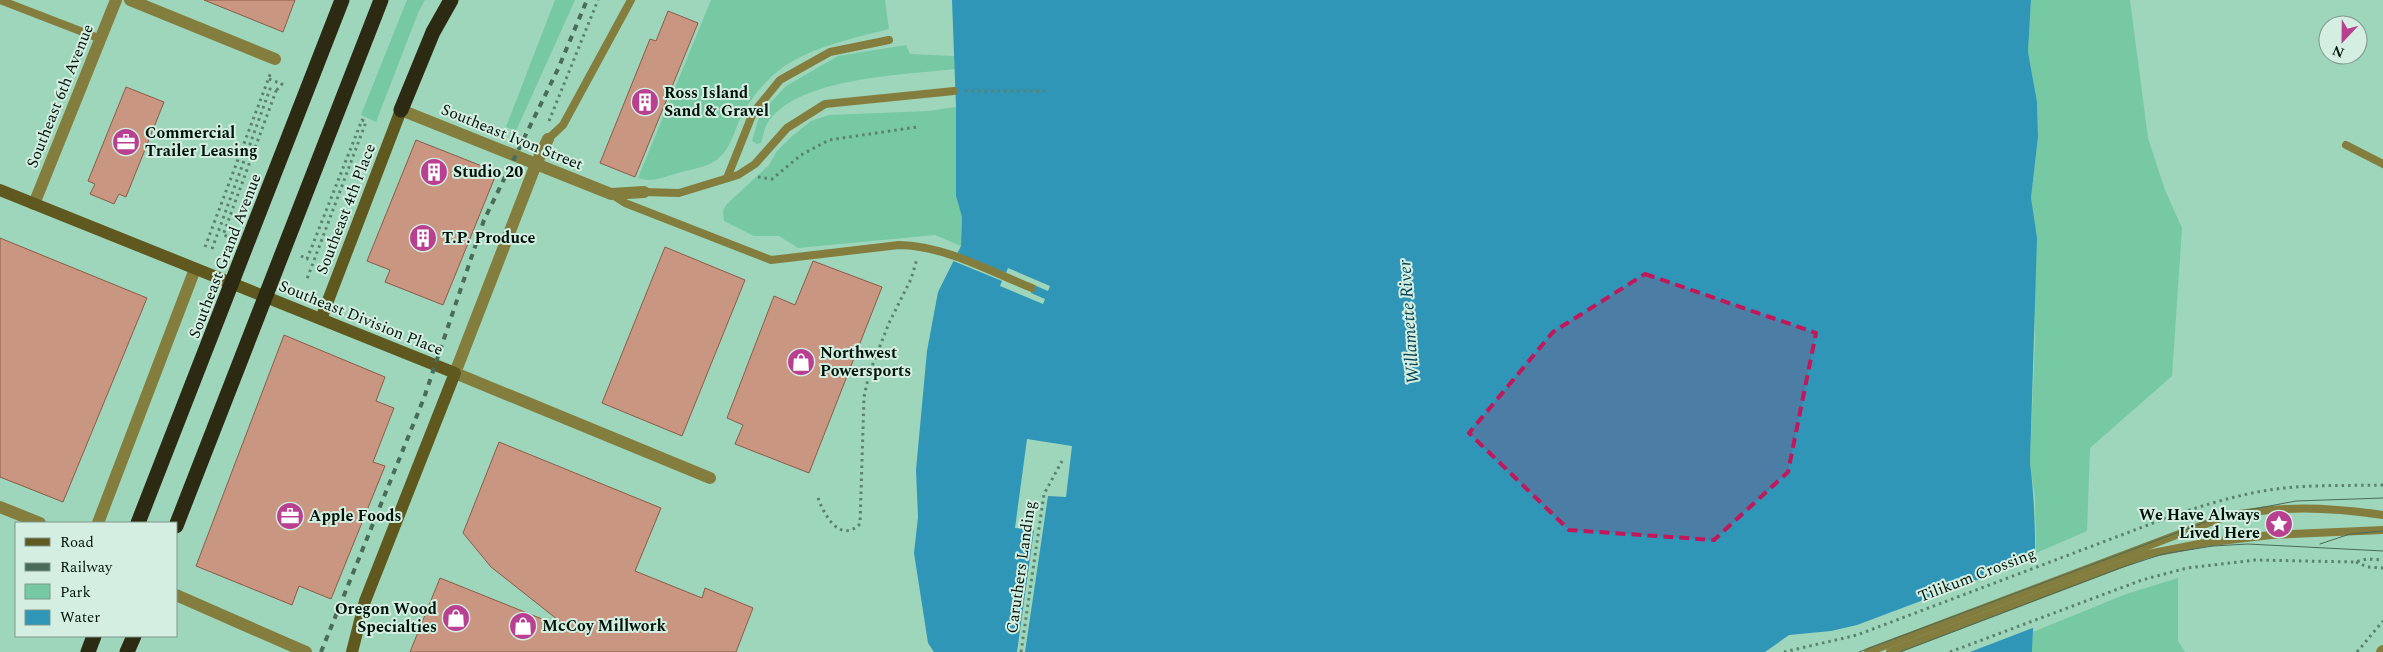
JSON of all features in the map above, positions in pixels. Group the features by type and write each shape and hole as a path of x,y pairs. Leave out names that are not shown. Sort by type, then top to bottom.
{"highway":[{"name":"Southeast Grand Avenue","path":"138,522 342,0"},
{"path":"178,522 381,0"},
{"path":"402,110 433,32 451,0"},
{"path":"88,652 94,637"},
{"path":"127,652 134,637"}],"street":[{"name":"Southeast 6th Avenue","path":"34,204 116,0"},
{"path":"130,0 276,59"},
{"name":"Southeast Ivon Street","path":"402,110 611,194"},
{"name":"Southeast 4th Place","path":"321,320 402,110"},
{"path":"352,652 368,593 536,164 548,139"},
{"name":"Southeast Division Place","path":"0,190 710,478"},
{"path":"611,194 644,192"},
{"name":"Southeast Grand Avenue","path":"98,522 195,269"},
{"path":"0,507 38,522"},
{"path":"178,596 306,652"}],"lane":[{"path":"0,0 100,39"},
{"path":"548,139 563,125 631,0"},
{"path":"727,178 753,113 780,80 830,52 889,40"},
{"path":"644,192 679,193 738,175 756,164 787,128 825,104 954,91"},
{"path":"2346,145 2383,164"},
{"path":"611,194 626,203 771,260 899,245 917,246 937,249 1032,288"},
{"name":"Tilikum Crossing","path":"1868,652 2224,517 2280,507 2383,515"},
{"path":"1890,652 2148,554 2184,547 2283,534 2383,530"}],"path":[{"path":"548,139 549,119 598,0"},
{"path":"205,247 276,59"},
{"path":"230,237 223,234 276,91 282,84 269,79"},
{"path":"212,249 270,89 276,91"},
{"path":"954,91 1048,91"},
{"path":"301,256 307,259 362,120 366,122 307,279"},
{"path":"738,175 772,179 801,155 829,140 917,127"},
{"path":"818,498 824,516 830,523 848,531 855,529 860,524 862,518 860,490 864,397 869,374 889,323 911,280 916,265 917,246"},
{"name":"Caruthers Landing","path":"1021,652 1044,494 1062,461"},
{"name":"Tilikum Crossing","path":"1784,652 1857,635 2177,514 2221,500 2263,491 2304,486 2383,485"},
{"path":"1950,652 2142,580 2187,568 2255,560 2355,562 2367,559 2383,560"},
{"path":"2355,562 2367,567 2383,568"},
{"path":"2357,652 2383,621"}],"highlighted area":[{"path":"1645,274 1816,333 1788,472 1714,540 1569,530 1469,433 1553,332"}],"green space":[{"path":"407,0 425,0 418,13 376,122 361,115"},
{"path":"555,0 575,0 516,131 506,127"},
{"path":"711,0 885,0 889,29 826,46 784,67 771,77 752,99 740,118 728,147 720,157 711,163 658,179 638,178"},
{"path":"2031,0 2130,0 2148,138 2165,190 2182,228 2172,376 2090,448 2087,531 2036,553 2035,498 2030,463 2035,340 2031,198 2038,137 2037,102 2028,52"},
{"path":"906,45 910,54 954,56 955,69 853,81 801,96 781,108 767,124 761,143 757,144 752,141 760,114 786,86 838,56"},
{"path":"956,107 956,196 962,216 961,246 935,235 798,248 779,236 754,236 724,221 723,211 726,205 769,165 777,151 791,137 811,121 829,115 928,111"},
{"path":"2178,578 2178,641 2185,652 2032,652 2033,632 2126,594"}],"water":[{"name":"Willamette River","path":"952,0 2031,0 2028,52 2037,102 2038,137 2031,198 2037,238 2030,463 2035,534 2032,652 934,652 928,643 914,553 918,517 916,470 927,351 938,292 961,246 962,217 956,196 956,107"}],"pier":[{"path":"955,252 1006,273 1008,268 1050,286 1048,291 1034,285 1031,293 1045,299 1043,304 1000,286 1002,281 951,260"},
{"path":"1027,439 1072,446 1066,497 1048,496 1025,652 1017,652 1034,530 1015,528"},
{"path":"2038,557 2035,627 1970,652 1765,652 1789,635 1831,631 1857,625"}],"building":[{"path":"204,0 295,0 283,32"},
{"name":"Ross Island Sand & Gravel","path":"668,11 698,23 635,177 600,163 650,39 656,41"},
{"name":"Commercial Trailer Leasing","path":"126,87 164,102 126,197 119,194 114,204 90,194 95,184 88,181"},
{"name":"T.P. Produce","path":"416,140 497,172 443,305 385,282 390,270 367,261"},
{"path":"0,238 147,298 63,502 0,477"},
{"path":"665,247 745,280 682,436 602,403"},
{"name":"Northwest Powersports","path":"813,261 882,287 809,473 735,444 743,425 727,418 774,296 795,305"},
{"name":"Apple Foods","path":"284,335 385,377 376,401 394,408 373,462 385,466 331,599 299,586 292,605 196,566"},
{"path":"499,442 661,508 635,571 702,598 705,588 753,608 736,652 410,652 440,578 572,631 491,567 463,533"}],"tram line":[{"path":"1859,652 2227,514 2296,501 2383,498"},
{"path":"2320,544 2350,534 2383,531"},
{"path":"1900,652 2120,568 2163,554 2213,546 2248,544 2383,551"}],"railway":[{"path":"321,652 424,398 484,220 558,69 587,0"}],"place":[{"name":"Ross Island Sand & Gravel","path":"645,102"},
{"name":"Commercial Trailer Leasing","path":"126,142"},
{"name":"Studio 20","path":"434,172"},
{"name":"T.P. Produce","path":"423,238"},
{"name":"Northwest Powersports","path":"801,362"},
{"name":"Apple Foods","path":"290,516"},
{"name":"We Have Always Lived Here","path":"2279,524"},
{"name":"Oregon Wood Specialties","path":"456,618"},
{"name":"McCoy Millwork","path":"523,626"}]}
